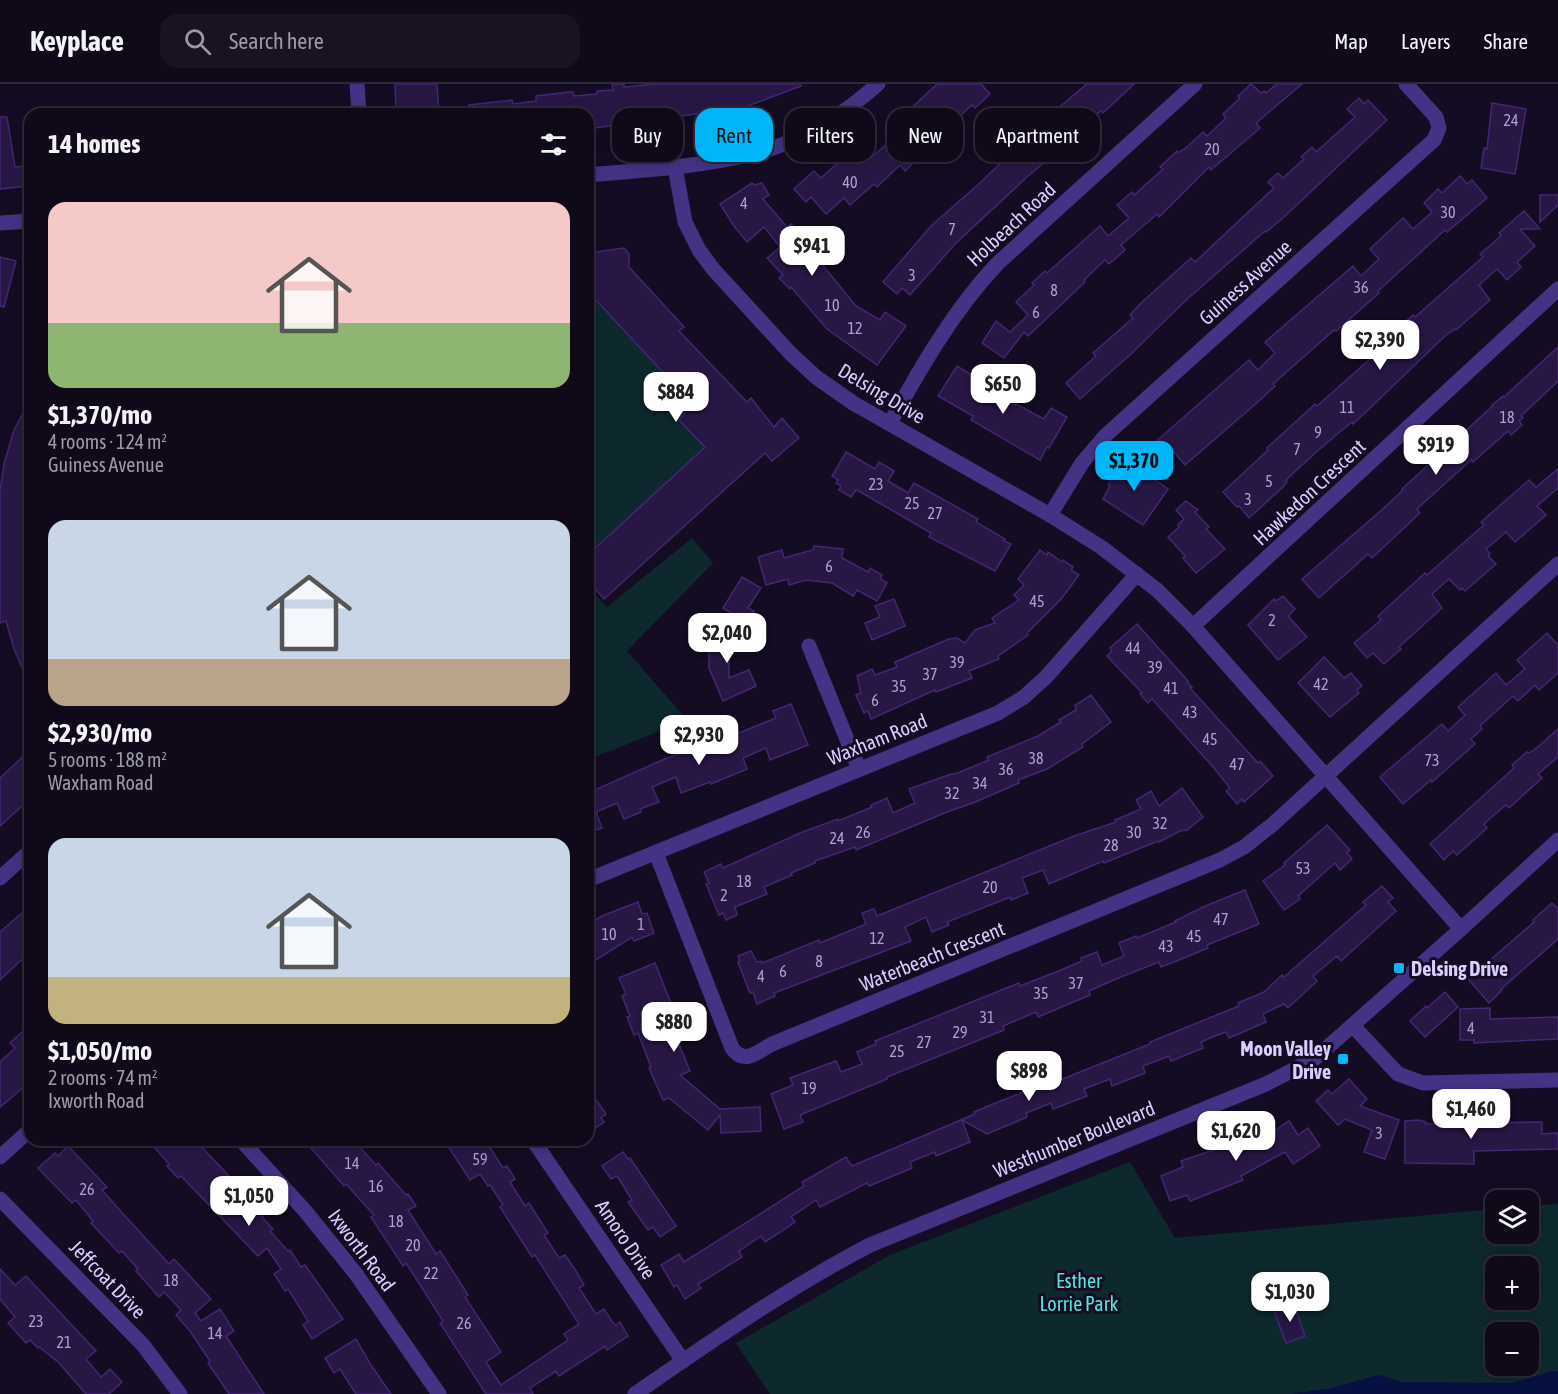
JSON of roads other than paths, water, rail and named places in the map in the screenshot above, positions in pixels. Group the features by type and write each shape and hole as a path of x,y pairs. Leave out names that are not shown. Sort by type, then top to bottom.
{"street":[{"path":"357,84 359,108"},
{"path":"594,175 675,167 756,153 785,143 819,127 878,84"},
{"name":"Holbeach Road","path":"890,423 958,310 974,289 997,264 1195,84"},
{"name":"Guiness Avenue","path":"1050,515 1082,463 1106,436 1434,140 1439,129 1436,117 1406,84"},
{"name":"Delsing Drive","path":"675,167 690,237 713,269 791,354 816,377 853,403 1050,515 1101,547 1137,574 1194,626 1461,929"},
{"path":"0,224 24,222"},
{"name":"Hawkedon Crescent","path":"1194,626 1558,290"},
{"path":"1326,777 1558,564"},
{"name":"Waxham Road","path":"594,878 998,713 1024,697 1046,677 1137,574"},
{"path":"809,646 859,769"},
{"name":"Waterbeach Crescent","path":"656,853 732,1048 736,1053 745,1056 755,1055 772,1044 1220,860 1244,847 1326,777"},
{"name":"Westhumber Boulevard","path":"635,1394 825,1270 870,1245 1266,1084 1314,1059 1558,840"},
{"path":"0,878 24,856"},
{"path":"1353,1026 1398,1074 1423,1083 1558,1080"},
{"path":"0,1157 24,1135"},
{"name":"Ixworth Road","path":"246,1146 306,1212 356,1274 439,1394"},
{"name":"Amoro Drive","path":"537,1146 683,1361"},
{"name":"Jeffcoat Drive","path":"0,1199 143,1345 180,1394"}],"place":[{"name":"Delsing Drive","path":"1399,968"},
{"name":"Moon Valley Drive","path":"1343,1059"}],"park label":[{"name":"Esther Lorrie Park","path":"1079,1292"}]}
